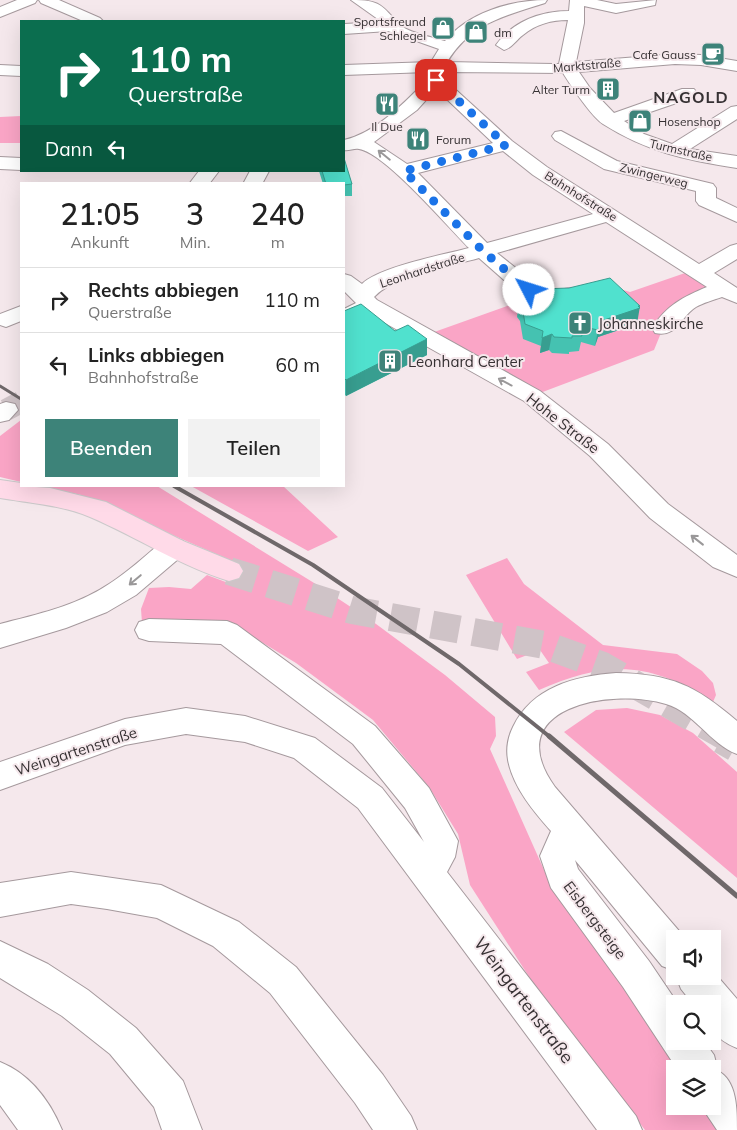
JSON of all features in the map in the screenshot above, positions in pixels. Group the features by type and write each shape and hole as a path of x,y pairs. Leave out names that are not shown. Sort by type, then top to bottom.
{"main road":[{"path":"0,489 50,497 97,509 173,548 229,570"}],"street":[{"path":"0,12 30,0"},
{"path":"46,0 93,20"},
{"path":"358,0 373,6 388,21 407,34 448,47"},
{"path":"491,0 508,10"},
{"path":"353,144 411,106 436,73 448,47 474,23 540,0"},
{"path":"504,45 515,32 541,18 579,5 615,10 650,2"},
{"path":"567,66 579,5"},
{"path":"345,29 388,21"},
{"name":"Marktstraße","path":"345,70 436,73 554,69 567,66 675,59 701,60 737,66"},
{"name":"Turmstraße","path":"567,66 581,89 609,120 642,141 674,151 737,162"},
{"path":"0,70 20,71"},
{"name":"Bahnhofstraße","path":"436,73 506,145 540,171 592,178 610,215 730,293"},
{"path":"609,120 688,93"},
{"path":"674,151 737,111"},
{"name":"Zwingerweg","path":"561,136 592,178 706,188 706,201 737,216"},
{"path":"353,144 376,149 404,171 483,251 529,290"},
{"path":"404,171 506,145"},
{"path":"0,163 20,164"},
{"path":"200,182 209,172"},
{"name":"Leonhardstraße","path":"345,317 365,300 375,283 395,275 610,215"},
{"path":"700,272 737,250"},
{"name":"Hohe Straße","path":"345,281 365,300 532,396 599,450 659,511 723,560 737,567"},
{"path":"663,328 687,303 730,293"},
{"path":"0,636 64,617 108,599 132,583 173,548"},
{"path":"149,630 227,633 364,735 417,798 441,841 438,856 426,870"},
{"path":"666,942 548,802 525,766 524,739 532,722 550,703 586,688 634,685 678,695 737,740"},
{"name":"Weingartenstraße","path":"0,776 125,732 186,721 245,729 304,748 370,798 622,1130"},
{"name":"Eisbergsteige","path":"574,833 560,845 557,856 563,877 636,974 666,1019"},
{"path":"0,900 72,888 107,892 161,902 226,934 283,980 369,1089 397,1130"},
{"path":"0,959 75,1003 123,1040 169,1095 182,1130"},
{"path":"701,985 737,1030"},
{"path":"0,1081 16,1093 42,1130"},
{"path":"721,1101 737,1125"}],"shaded area":[{"path":"20,116 20,143 0,143 0,117"},
{"path":"688,272 724,288 663,328 654,350 532,396 423,336 535,296 568,287 610,286 630,292"},
{"path":"20,421 20,482 0,477 0,436"},
{"path":"45,487 159,487 372,621 445,675 495,717 496,736 490,749 553,890 666,1039 666,1050 675,1050 682,1060 666,1060 666,1115 721,1115 721,1094 737,1107 737,1130 645,1130 533,983 470,885 458,834 429,787 373,720 296,663 240,629 201,620 142,623 141,609 149,588 191,589 207,575 231,584 225,558 81,495"},
{"path":"193,487 284,487 338,537 308,551"},
{"path":"507,558 524,584 603,645 677,654 702,671 713,683 716,695 713,702 690,688 669,679 648,672 628,669 586,673 539,690 526,672 549,663 540,650 517,659 466,575"},
{"path":"627,708 660,715 693,733 737,772 737,878 564,732 596,710"}],"building":[{"path":"345,161 352,184 325,182 322,172 345,172"},
{"path":"610,278 640,308 601,321 598,330 579,326 582,336 572,336 572,338 554,337 552,334 542,338 543,331 525,324 522,305 519,302 540,289 569,288"},
{"path":"361,304 395,331 408,325 427,339 346,380 345,311"}],"tunnel":[{"path":"6,410 20,403"},
{"path":"229,571 352,610 545,645 603,666 726,737"},
{"path":"723,736 737,744"}],"railway":[{"path":"0,386 20,398"},
{"path":"176,487 313,565 459,664 550,737"},
{"path":"549,736 737,896"}],"place":[{"name":"Sportsfreund Schlegel","path":"443,28"},
{"name":"dm","path":"476,32"},
{"name":"Cafe Gauss","path":"713,54"},
{"name":"Alter Turm","path":"608,89"},
{"name":"Il Due","path":"387,104"},
{"name":"Hosenshop","path":"640,121"},
{"name":"Forum","path":"418,139"},
{"name":"Johanneskirche","path":"580,323"},
{"name":"Leonhard Center","path":"390,361"}],"district":[{"name":"NAGOLD","path":"691,97"}],"route":[{"path":"436,80 506,145 404,171 483,251 529,290"}]}
